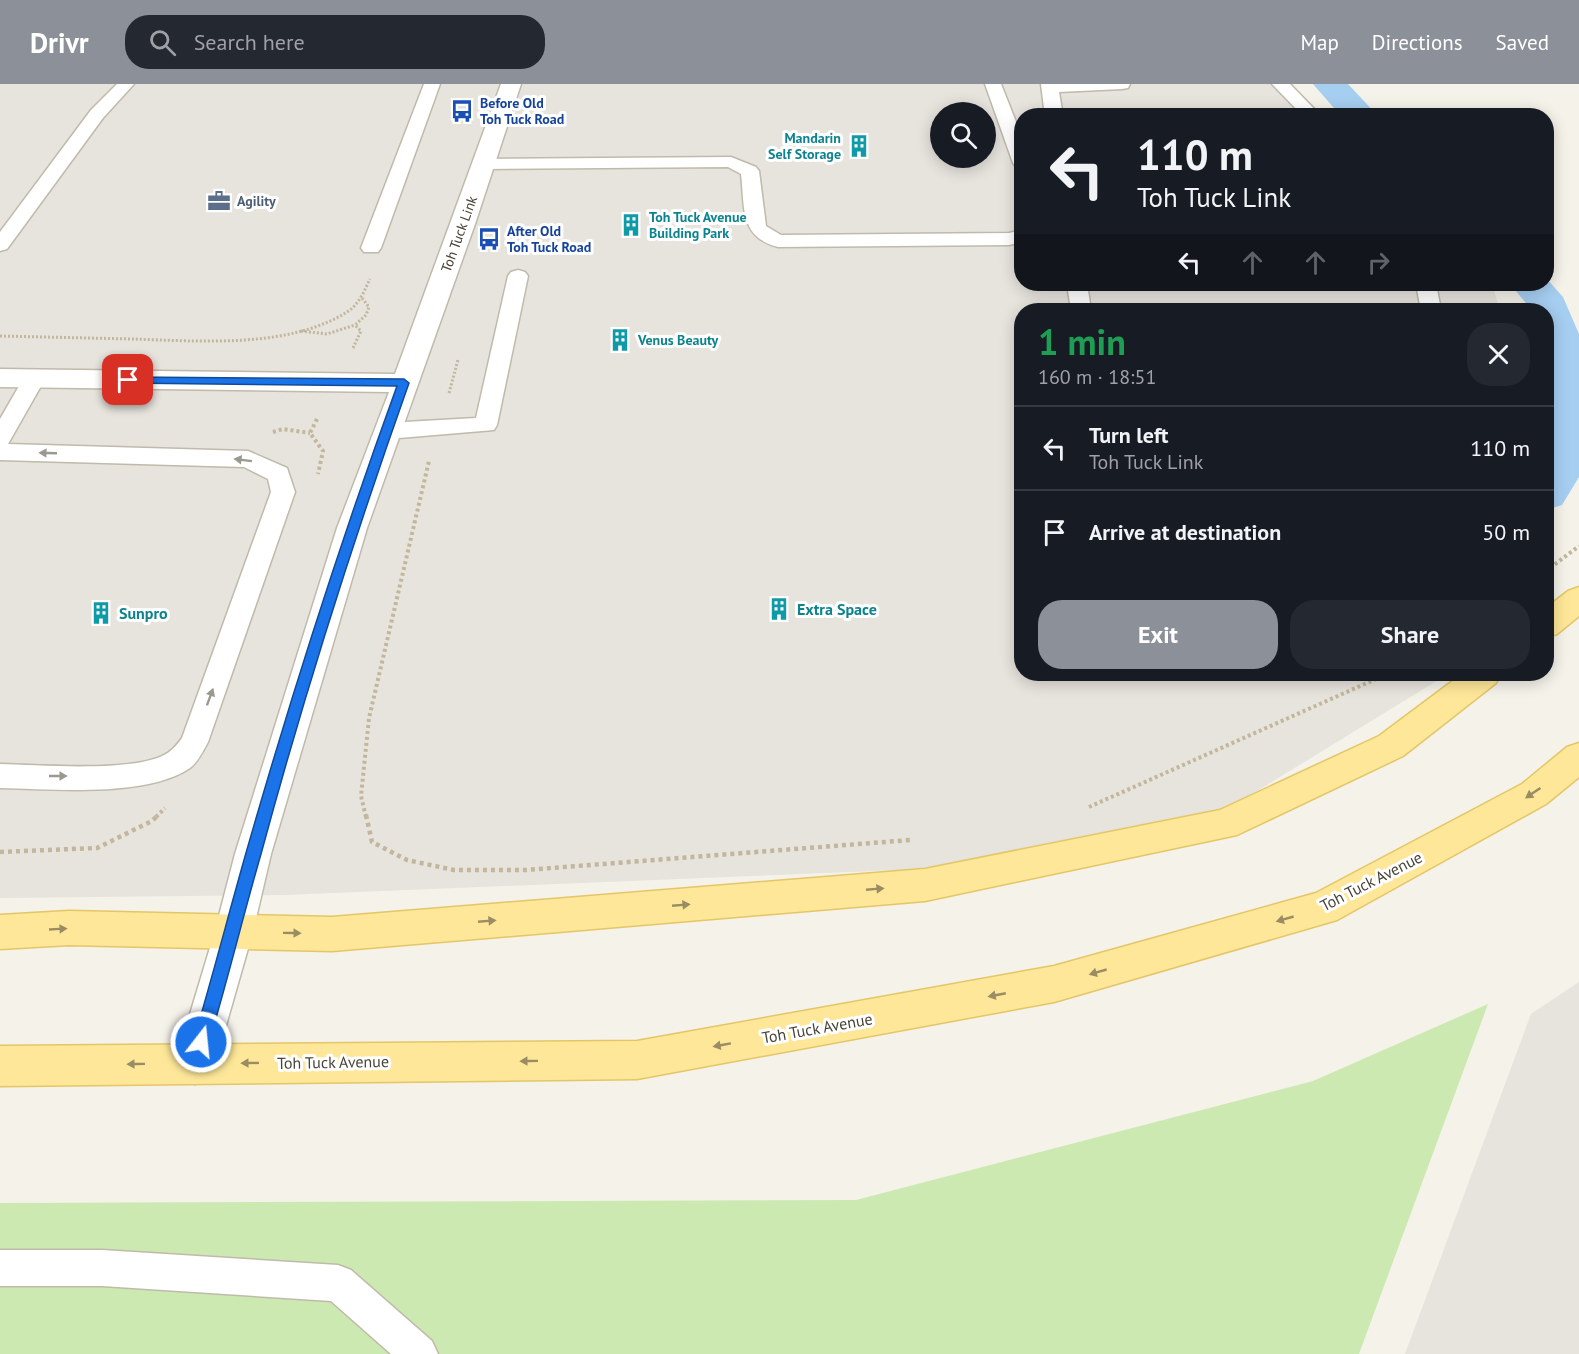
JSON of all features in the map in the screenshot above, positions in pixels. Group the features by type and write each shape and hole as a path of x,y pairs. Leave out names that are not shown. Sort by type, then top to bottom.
{"main road":[{"path":"1554,619 1579,599"},
{"path":"0,932 69,928 332,934 925,885 1225,824 1391,746 1476,681"},
{"name":"Toh Tuck Avenue","path":"0,1066 637,1060 1054,984 1324,908 1534,794 1579,757"}],"street":[{"name":"Toh Tuck Link","path":"195,1064 234,931 253,854 348,539 511,84"},
{"path":"0,378 404,383"}],"lane":[{"path":"0,245 97,114 126,84"},
{"path":"371,248 432,84"},
{"path":"993,84 1014,141"},
{"path":"1053,108 1050,85 1122,84"},
{"path":"1280,84 1305,108"},
{"path":"483,164 731,162 750,171 758,226 763,234 778,241 1014,238"},
{"path":"387,431 486,425 518,276"},
{"path":"0,439 34,379"},
{"path":"0,452 248,459 279,474 283,482 283,492 194,742 181,760 169,767 138,775 0,776"},
{"path":"0,1268 102,1268 338,1282 418,1354"}],"path":[{"path":"0,336 180,340 269,338 333,321 349,311 362,298"},
{"path":"297,331 327,334 355,325"},
{"path":"266,433 283,429 310,433"},
{"path":"1554,564 1579,546"},
{"path":"1078,812 1371,681"},
{"path":"372,842 407,860 454,870 526,870 917,840"}],"shaded area":[{"path":"0,84 1290,84 1316,108 1014,108 1014,291 1494,291 1498,303 1014,303 1014,681 1437,681 1221,813 948,868 284,895 0,898"},
{"path":"1579,982 1579,1354 1405,1354 1531,1014"}],"green space":[{"path":"1488,1004 1359,1354 0,1354 0,1203 856,1200 1313,1081"}],"waterway":[{"path":"1329,84 1353,108"},
{"path":"1537,291 1546,303"},
{"path":"1554,323 1573,368 1574,429 1554,484"}],"place":[{"name":"Before Old Toh Tuck Road","path":"462,111"},
{"name":"Mandarin Self Storage","path":"859,146"},
{"name":"Agility","path":"219,201"},
{"name":"Toh Tuck Avenue Building Park","path":"631,225"},
{"name":"After Old Toh Tuck Road","path":"489,239"},
{"name":"Venus Beauty","path":"620,340"},
{"name":"Extra Space","path":"779,609"},
{"name":"Sunpro","path":"101,613"}],"route":[{"path":"128,380 404,383 352,528 253,854 234,931 201,1042"}]}
